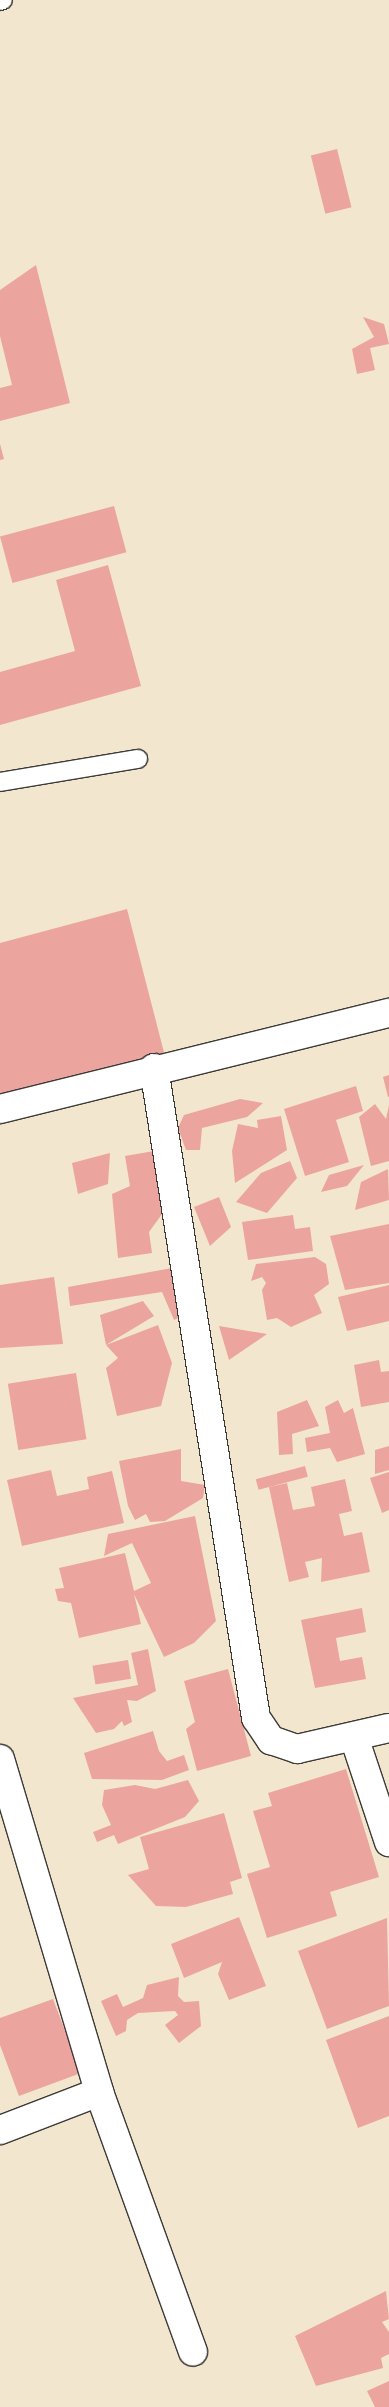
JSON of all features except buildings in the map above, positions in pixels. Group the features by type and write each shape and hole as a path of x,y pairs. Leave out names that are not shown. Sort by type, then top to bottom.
{"street":[{"path":"0,1109 154,1068 389,1013"},
{"path":"154,1068 256,1718 271,1740 297,1749 389,1728"},
{"path":"354,1737 389,1842"},
{"path":"0,1759 99,2092 193,2352"},
{"path":"0,2130 99,2092"}],"lane":[{"path":"0,782 138,759"}]}
